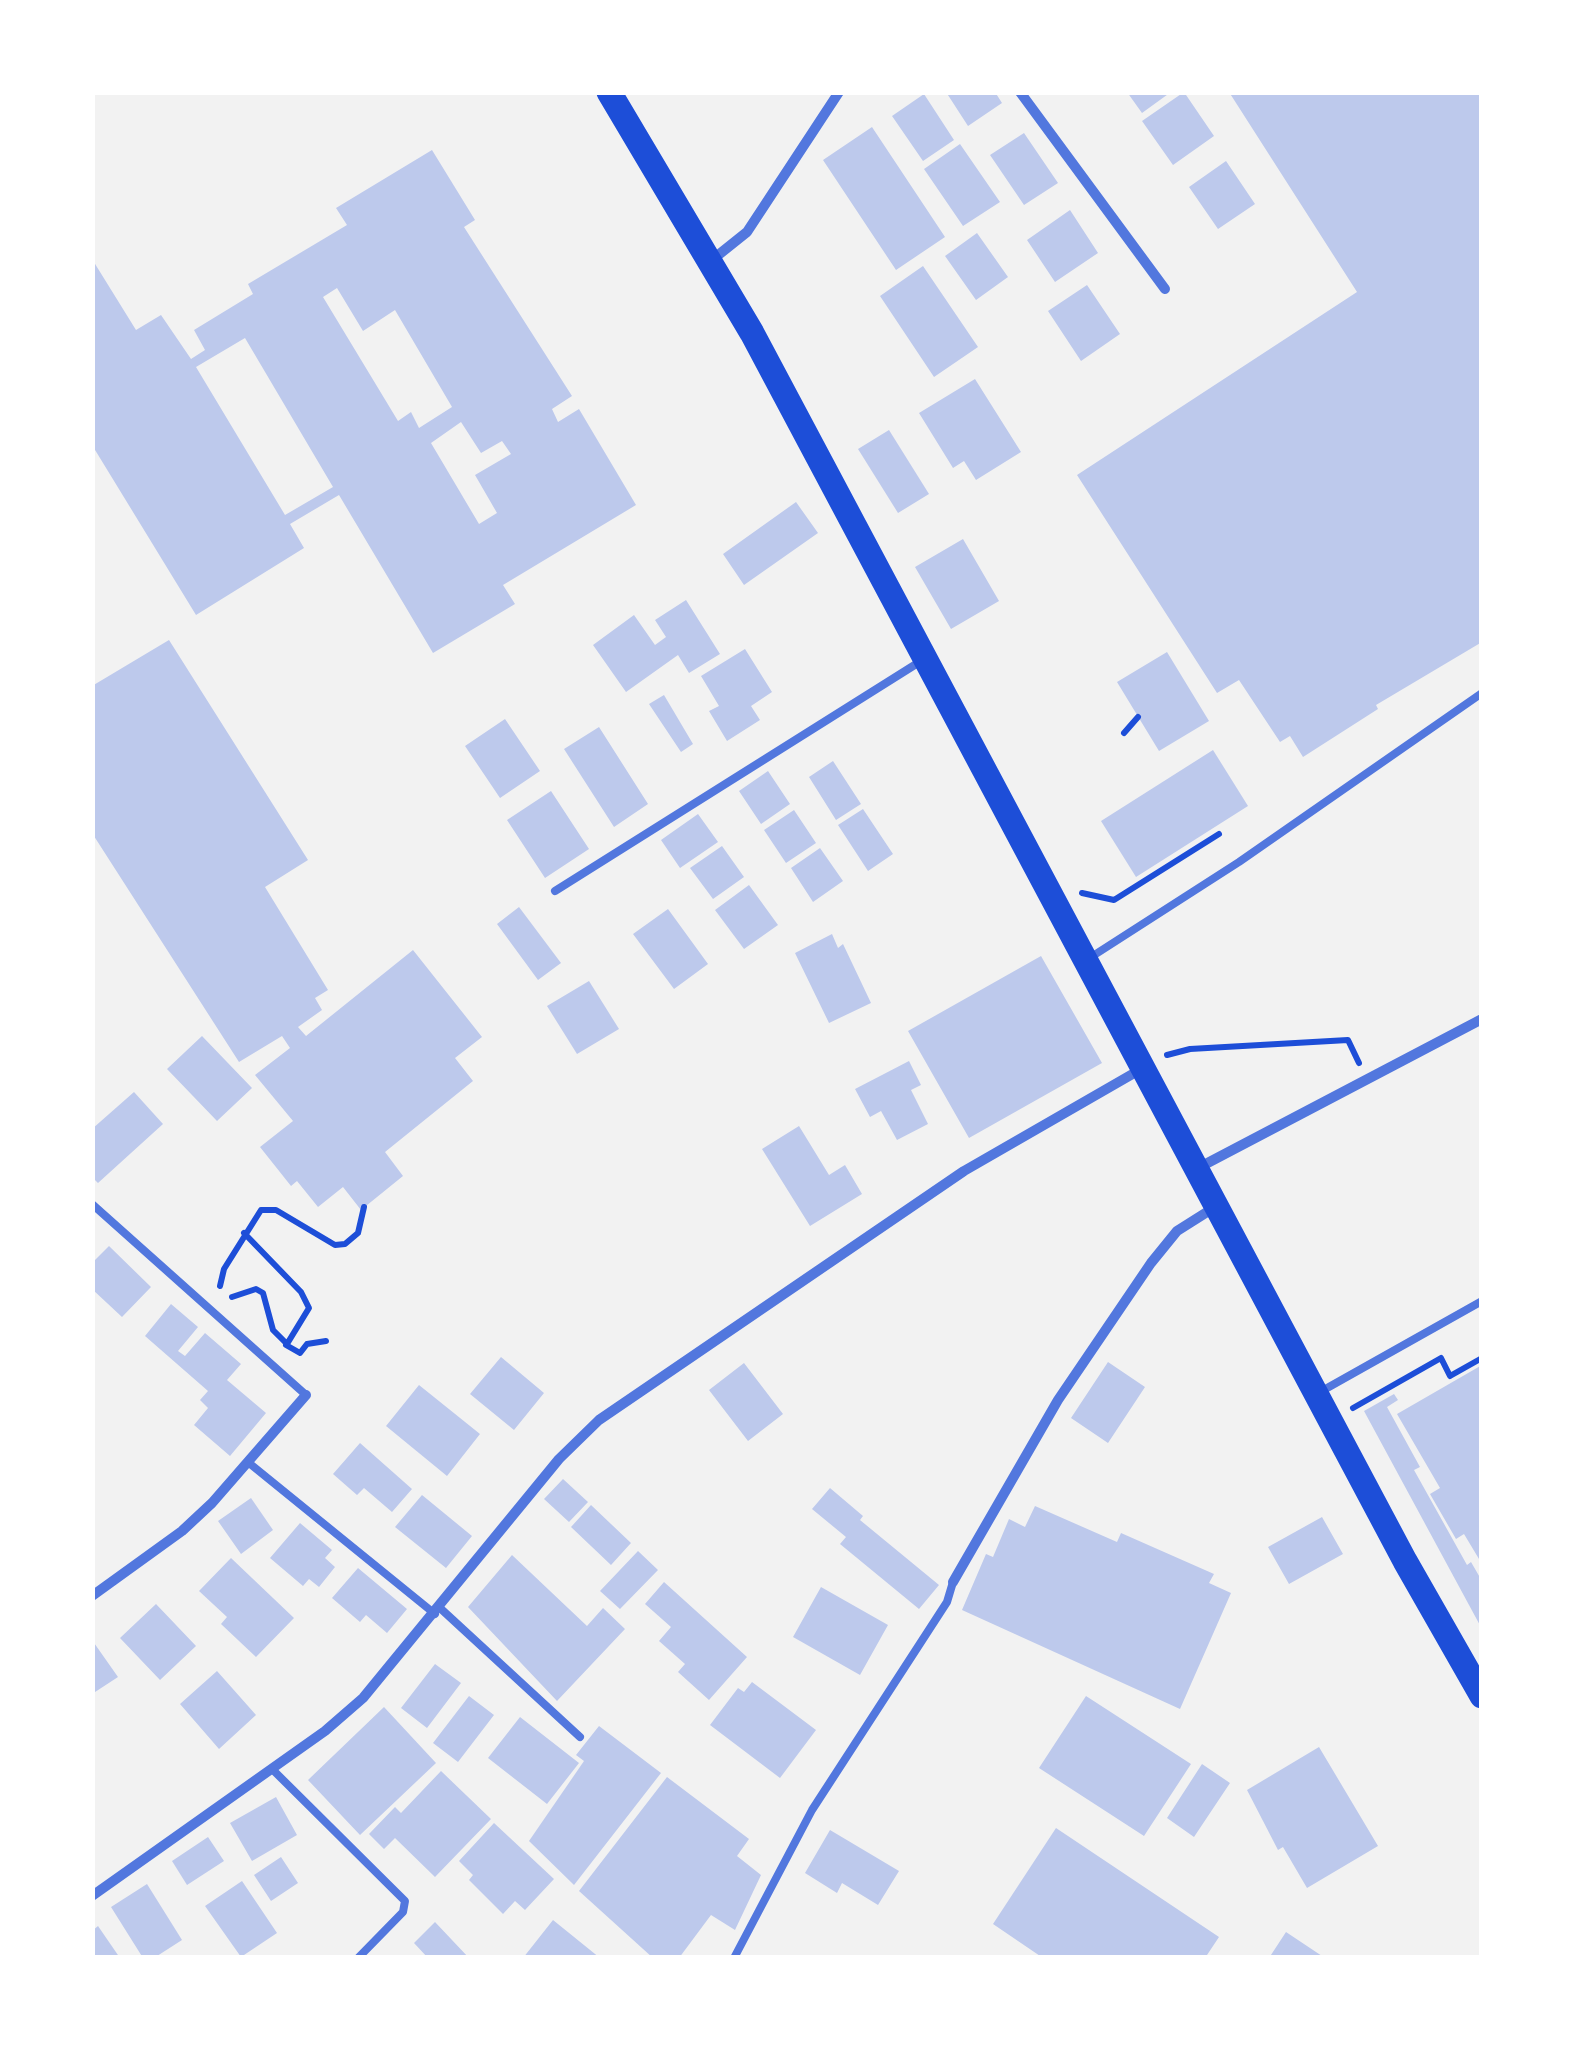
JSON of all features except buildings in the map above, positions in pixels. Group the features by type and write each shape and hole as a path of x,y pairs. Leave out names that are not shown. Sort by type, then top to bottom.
{"main road":[{"path":"608,92 711,261 1316,1394 1482,1696"}],"street":[{"path":"711,261 747,232 840,92"},
{"path":"1020,92 1164,288"},
{"path":"1197,1169 1482,1019"},
{"path":"92,1896 272,1769 363,1698 559,1459 600,1420 964,1171 1143,1068"},
{"path":"954,1582 1058,1400 1151,1263 1178,1231 1216,1206"},
{"path":"92,1596 182,1532 249,1463 306,1395"}],"lane":[{"path":"555,891 925,658"},
{"path":"1086,960 1270,841 1482,693"},
{"path":"92,1204 306,1395"},
{"path":"1316,1394 1482,1301"},
{"path":"249,1463 438,1611 580,1737"},
{"path":"734,1958 812,1810 946,1602 954,1582"},
{"path":"272,1769 405,1902 403,1912 358,1958"}],"path":[{"path":"1124,733 1138,717"},
{"path":"1076,894 1114,900 1219,834"},
{"path":"1143,1068 1173,1052 1190,1049 1348,1040 1368,1082"},
{"path":"326,1341 307,1344 300,1353 273,1330 263,1293 256,1289 236,1299 222,1291 218,1282 254,1216 269,1208 322,1240 345,1244 363,1226 364,1206"},
{"path":"244,1233 300,1292 309,1308 271,1366"},
{"path":"1352,1409 1441,1358 1450,1376 1482,1358"}]}
